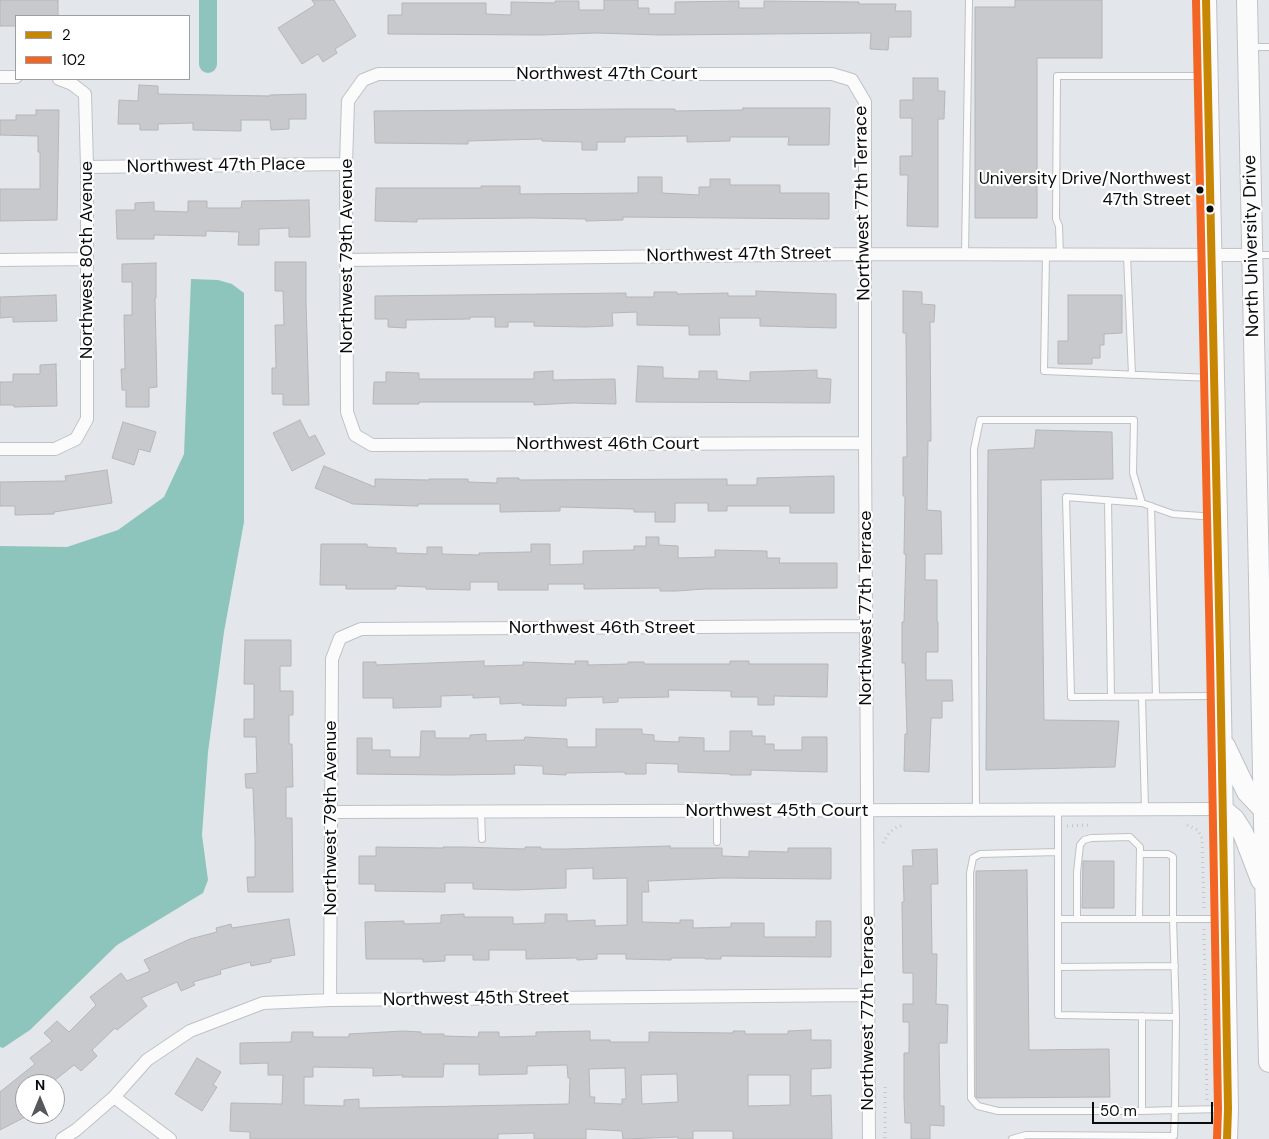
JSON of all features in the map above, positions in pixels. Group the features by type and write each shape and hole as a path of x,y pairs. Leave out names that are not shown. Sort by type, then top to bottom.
{"main road":[{"path":"1206,0 1218,517 1227,1139"},
{"name":"North University Drive","path":"1247,0 1260,255 1262,570 1267,810 1266,891 1269,1062"},
{"path":"1221,737 1247,792 1267,810"},
{"path":"1222,809 1244,833 1266,891"}],"street":[{"name":"Northwest 47th Court","path":"363,80 378,74 832,74 852,80"},
{"path":"0,77 15,77"},
{"name":"Northwest 80th Avenue","path":"0,448 56,449 76,439 87,419 87,167 85,94 72,84 62,80"},
{"name":"Northwest 79th Avenue","path":"355,435 347,412 346,164 348,101 363,80"},
{"name":"Northwest 77th Terrace","path":"852,80 865,102 864,254 869,1139"},
{"name":"Northwest 47th Place","path":"87,167 346,164"},
{"name":"Northwest 47th Street","path":"346,260 864,254 1260,255"},
{"path":"0,260 87,259"},
{"name":"Northwest 46th Court","path":"355,435 372,445 865,443"},
{"name":"Northwest 46th Street","path":"340,638 361,629 866,626"},
{"name":"Northwest 79th Avenue","path":"330,1000 332,659 340,638"},
{"name":"Northwest 45th Court","path":"332,812 1222,809"},
{"name":"Northwest 45th Street","path":"62,1139 76,1130 114,1097 147,1060 190,1031 263,1003 330,1000 868,995"},
{"path":"114,1097 170,1139"}],"lane":[{"path":"965,255 969,0"},
{"path":"1248,47 1269,47"},
{"path":"1060,255 1059,226 1056,219 1057,76 1208,76"},
{"path":"1046,255 1044,371 1215,378"},
{"path":"1127,255 1132,374"},
{"path":"976,810 974,449 980,420 1134,420 1133,473 1142,503"},
{"path":"1218,517 1174,514 1142,503 1066,497 1071,697 1221,696"},
{"path":"1108,500 1111,697"},
{"path":"1152,506 1156,696"},
{"path":"1142,697 1145,809"},
{"path":"1058,810 1058,1015 1176,1017"},
{"path":"717,811 717,842"},
{"path":"481,812 482,839"},
{"path":"1077,918 1077,872 1080,845 1084,840 1091,838 1130,837 1140,847 1141,854 1139,918"},
{"path":"1058,852 980,854 973,858 970,873 971,1098 978,1106 998,1112 1228,1109"},
{"path":"1012,1139 1026,1135 1174,1138 1176,1017 1173,857 1168,854 1141,854"},
{"path":"1058,919 1224,919"},
{"path":"1058,967 1175,966"},
{"path":"1142,1016 1142,1111"}],"path":[{"path":"883,852 883,842 889,833 904,825"},
{"path":"1179,825 1188,825 1198,830 1202,838 1208,1109"},
{"path":"1058,826 1095,826"},
{"path":"885,1080 885,1139"}],"shaded area":[{"path":"191,279 218,280 232,284 244,293 244,522 224,632 208,752 202,835 208,880 203,893 117,945 30,1030 3,1048 0,1047 0,546 67,547 118,530 164,497 184,454"}],"building":[{"path":"0,0 58,0 58,15 15,15 15,26 0,26"},
{"path":"312,0 334,0 356,36 335,49 337,53 323,62 318,54 302,64 278,28 315,5"},
{"path":"604,0 638,0 638,8 649,8 649,14 675,14 675,2 739,1 739,8 764,8 764,1 896,4 895,11 911,11 911,37 889,37 888,50 870,49 871,33 661,35 597,33 540,35 388,34 388,15 402,15 402,3 486,3 486,14 511,15 511,2 555,3 555,1 579,1 579,10 604,10"},
{"path":"1015,0 1102,0 1102,58 1037,58 1037,218 975,218 975,7 1015,7"},
{"path":"913,78 938,78 938,91 945,91 944,119 938,119 938,227 907,226 908,175 900,175 900,156 912,156 912,118 900,118 900,100 913,100"},
{"path":"139,85 158,86 158,94 270,96 306,94 306,119 289,119 289,129 271,130 270,120 241,120 241,131 193,130 193,123 158,124 158,130 140,130 140,124 118,124 119,100 138,101"},
{"path":"743,108 830,108 829,145 788,145 789,137 730,137 730,141 687,142 687,136 625,137 625,142 597,142 597,150 582,150 582,142 542,141 542,139 468,141 468,144 375,143 374,111 675,109 675,111 743,110"},
{"path":"36,110 59,110 57,220 0,221 0,189 40,189 40,152 38,152 38,136 0,135 0,120 16,120 16,115 36,115"},
{"path":"638,177 662,177 662,193 699,195 699,187 710,187 710,179 730,179 730,185 780,185 780,193 829,193 829,219 623,217 623,220 586,221 586,219 533,218 417,219 417,222 375,221 376,188 520,186 520,194 638,193"},
{"path":"309,200 310,237 289,237 289,228 259,229 259,245 238,245 239,232 206,231 206,236 154,235 154,239 117,239 116,210 135,210 135,203 154,202 154,211 188,212 188,201 207,201 207,208 241,208 242,201"},
{"path":"275,262 306,262 309,405 283,405 283,394 272,394 272,368 276,368 275,325 284,325 283,291 275,291"},
{"path":"156,263 157,387 149,388 149,407 126,407 126,390 122,390 121,369 125,369 124,315 132,315 132,282 122,282 122,264"},
{"path":"756,291 836,294 836,328 760,326 760,318 719,318 720,335 689,335 689,326 637,325 637,312 612,313 613,326 586,327 534,326 534,322 508,322 508,327 495,327 495,317 470,317 470,319 406,320 406,328 388,327 388,319 375,319 375,296 626,293 626,297 654,297 654,292 677,292 677,294 728,293 728,296 756,296"},
{"path":"903,291 922,292 922,304 935,305 934,322 930,322 931,441 928,441 927,510 941,511 942,554 925,554 925,580 937,580 938,622 938,652 926,652 926,680 952,680 953,701 942,701 942,718 931,718 929,772 904,771 905,734 907,734 905,663 902,663 902,622 904,622 906,554 904,554 905,496 903,496 903,457 907,457 906,333 903,333"},
{"path":"56,295 57,321 13,322 13,317 0,318 0,297"},
{"path":"1068,295 1122,295 1122,333 1104,334 1104,345 1100,345 1100,358 1092,358 1092,364 1058,364 1058,341 1068,341"},
{"path":"56,364 57,406 14,407 14,405 0,405 0,382 13,382 13,374 40,374 40,365"},
{"path":"638,366 663,367 663,378 699,379 699,371 717,371 717,379 750,381 750,372 817,370 817,378 831,379 830,403 636,402"},
{"path":"553,371 553,380 615,379 616,404 573,403 534,405 534,402 419,402 419,404 373,404 374,382 386,382 386,372 419,373 419,379 534,379 534,372"},
{"path":"300,420 309,438 315,435 325,454 292,471 273,433"},
{"path":"123,422 156,432 150,452 139,449 134,465 112,458"},
{"path":"1036,430 1112,432 1113,479 1041,480 1044,720 1119,721 1115,767 986,770 988,450 1034,448"},
{"path":"324,466 375,487 375,479 468,479 468,482 497,483 497,478 519,478 519,480 727,479 727,485 757,485 757,478 834,476 834,513 790,513 790,506 727,506 727,511 708,511 708,503 675,503 675,522 655,522 655,512 634,512 634,509 560,507 560,511 500,512 500,504 418,504 418,506 353,504 315,488"},
{"path":"107,470 112,503 54,512 54,514 15,515 15,506 0,506 0,482 66,481 65,476"},
{"path":"646,537 659,537 659,545 678,546 678,558 715,557 715,550 767,551 767,558 780,558 779,563 837,563 837,588 660,591 660,588 584,589 584,584 548,584 548,590 498,590 498,582 470,582 470,590 396,586 396,589 346,589 346,585 320,585 321,544 367,544 367,547 396,548 396,553 427,554 427,547 442,547 442,554 479,555 479,553 531,552 531,544 550,544 550,565 583,564 583,551 634,550 634,546 646,546"},
{"path":"245,640 291,640 291,666 280,666 280,691 293,691 293,715 289,715 289,744 292,744 293,787 286,787 286,818 292,818 293,892 248,892 247,877 255,877 255,840 253,788 246,788 245,774 257,773 256,737 244,737 244,719 254,719 254,684 244,684"},
{"path":"484,661 484,666 523,665 523,662 575,664 575,661 588,661 588,665 628,664 628,662 644,662 644,664 730,664 730,661 749,661 749,664 828,664 827,697 774,696 774,705 758,705 758,697 731,697 731,691 668,690 669,697 618,698 618,702 603,703 603,697 566,698 566,706 522,705 522,703 500,704 500,697 473,698 473,695 441,696 441,707 393,708 393,698 363,698 363,662 376,662 376,665"},
{"path":"596,729 642,729 642,734 654,735 654,741 679,742 679,737 704,738 704,751 730,751 730,731 752,731 752,736 765,736 765,744 774,744 774,750 802,750 802,737 827,737 827,772 751,770 751,775 730,775 678,772 678,764 646,763 646,774 625,774 625,772 566,773 566,775 543,774 543,766 514,765 515,774 357,774 357,738 372,738 372,750 390,750 390,757 420,757 421,731 435,731 435,738 470,738 470,735 486,734 486,741 524,740 525,737 567,739 567,747 596,747"},
{"path":"670,846 670,848 722,848 722,856 749,857 749,851 788,852 788,848 831,848 831,879 722,878 648,881 649,892 642,892 642,922 680,923 680,920 693,920 693,928 731,927 731,923 764,923 764,937 816,937 816,921 831,921 831,957 721,956 721,959 671,958 671,960 626,959 626,954 597,954 597,959 526,959 526,950 489,950 489,960 473,960 473,955 445,955 445,961 423,962 423,959 366,959 365,922 404,921 404,924 441,923 441,915 464,914 464,917 513,917 513,924 545,923 545,914 567,914 567,921 595,920 595,926 627,925 627,878 593,879 593,868 566,869 566,888 473,889 473,883 445,883 445,892 375,891 375,884 359,884 359,856 376,856 376,847 525,849 525,847 541,847 541,849 565,849"},
{"path":"937,849 938,884 931,884 932,954 937,954 936,1004 948,1005 947,1043 939,1043 940,1106 944,1106 944,1126 930,1125 930,1139 911,1139 911,1123 905,1123 904,1053 909,1053 909,1022 903,1022 903,1004 913,1004 913,973 903,973 903,866 913,866 912,850"},
{"path":"1083,861 1114,861 1114,908 1082,908"},
{"path":"1027,870 1029,1050 1109,1049 1110,1097 976,1097 976,871"},
{"path":"289,919 295,955 271,959 271,962 251,966 250,962 220,970 221,974 193,982 195,985 181,991 177,982 141,998 147,1006 117,1030 115,1028 92,1050 97,1056 81,1071 74,1065 63,1074 22,1074 35,1064 30,1058 52,1041 44,1033 57,1021 69,1032 96,1005 90,997 121,973 127,981 150,971 144,960 190,939 217,932 216,928 231,924 232,928"},
{"path":"811,1030 811,1040 831,1040 831,1068 811,1069 811,1096 831,1095 832,1139 733,1139 733,1131 693,1131 693,1139 678,1139 678,1137 623,1139 622,1131 586,1129 586,1139 534,1139 534,1133 498,1134 498,1139 250,1139 250,1132 230,1131 231,1103 282,1104 283,1075 268,1075 268,1063 240,1064 240,1043 291,1042 292,1032 313,1032 313,1037 349,1037 349,1034 403,1031 421,1032 421,1034 444,1034 444,1036 478,1037 479,1032 499,1032 499,1037 536,1036 536,1032 590,1031 590,1040 649,1042 649,1032 733,1033 733,1031 745,1031 745,1034 788,1034 788,1031","holes":["444,1064 479,1064 479,1075 527,1074 527,1066 567,1065 568,1078 570,1078 569,1104 359,1108 359,1099 344,1100 344,1106 304,1105 304,1077 313,1077 313,1067 373,1068 373,1076 443,1077","625,1068 626,1099 622,1099 622,1104 594,1103 595,1097 590,1097 589,1069","677,1074 678,1102 642,1104 641,1075","748,1075 790,1075 790,1105 748,1106"]},
{"path":"197,1058 221,1072 213,1085 217,1087 202,1111 175,1094"},
{"path":"15,1080 15,1122 0,1130 0,1092"}],"waterway":[{"path":"208,0 208,64"}],"transit line":[{"name":"102","path":"1196,0 1210,655 1217,1139"},
{"name":"2","path":"1206,0 1220,655 1227,1139"}],"place":[{"name":"University Drive/Northwest 47th Street","path":"1200,190"}]}
